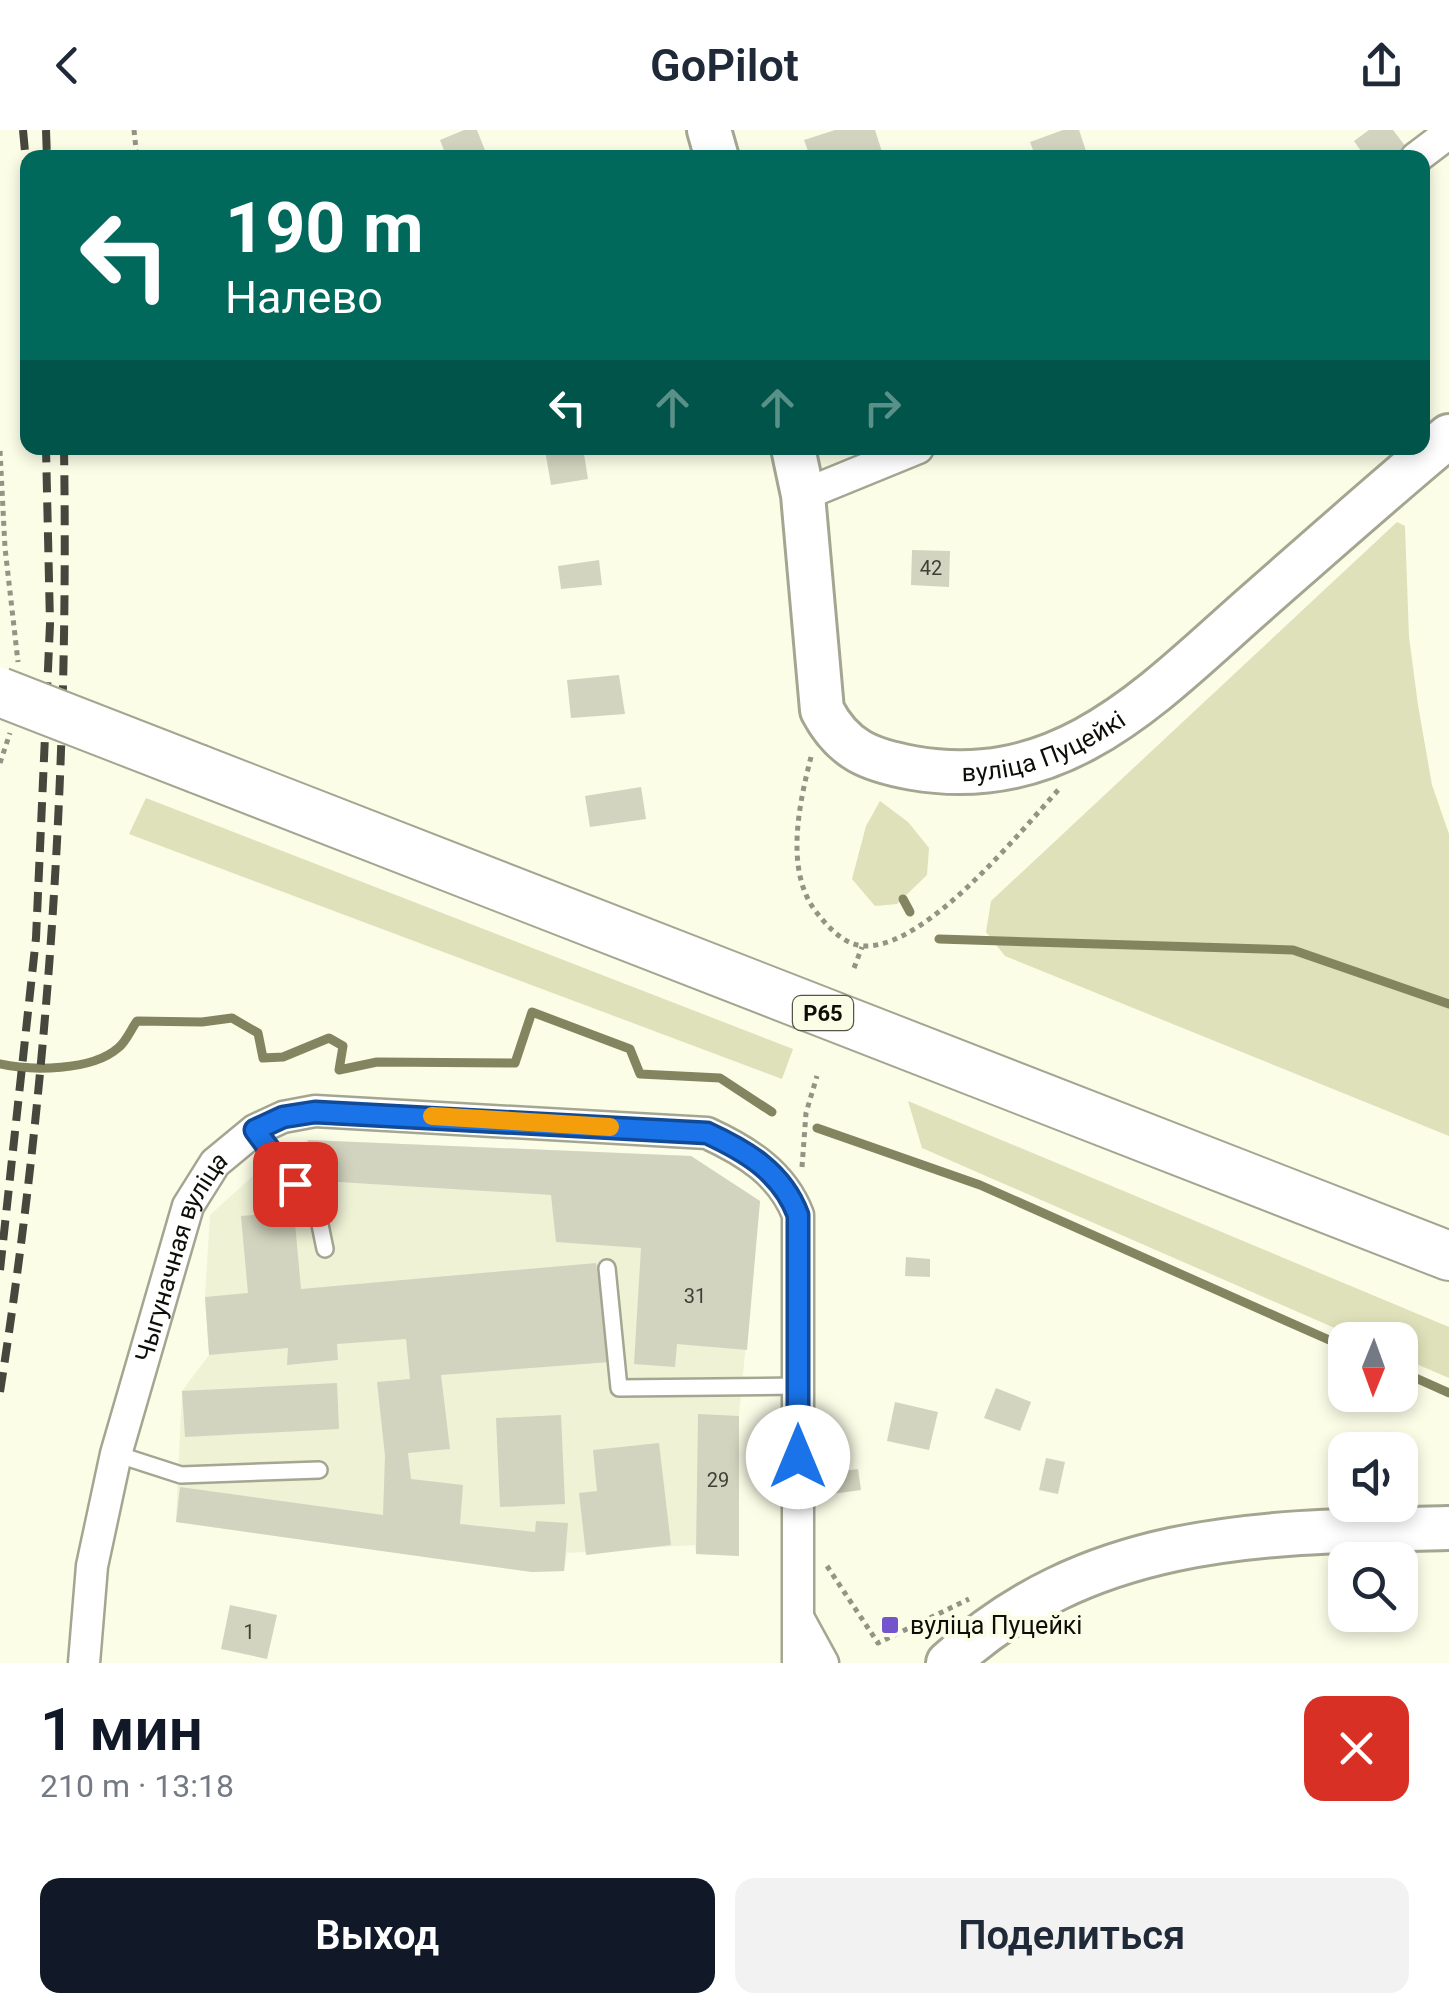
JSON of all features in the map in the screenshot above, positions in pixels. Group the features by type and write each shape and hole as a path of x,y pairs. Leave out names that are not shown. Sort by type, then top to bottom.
{"main road":[{"name":"Р65","path":"9,695 1449,1256"}],"street":[{"path":"1427,150 1449,133"},
{"name":"вуліца Пуцейкі","path":"1430,453 1449,436"},
{"path":"795,455 804,495 822,710"},
{"path":"804,495 901,455"},
{"name":"вуліца Пуцейкі","path":"822,710 838,739 888,764 936,772 1000,771 1052,755 1124,719 1427,455"},
{"name":"Чыгуначная вуліца","path":"84,1663 92,1566 116,1454 188,1206 215,1163 255,1130 283,1117 315,1112 707,1133 742,1149 761,1164 790,1196 798,1215"},
{"path":"798,1215 798,1663"},
{"path":"922,1663 961,1651 1030,1602 1138,1555 1270,1534 1449,1528"},
{"path":"799,1618 823,1663"}],"lane":[{"path":"255,1130 317,1210 325,1249"},
{"path":"607,1268 619,1388 798,1386"},
{"path":"116,1454 181,1475 320,1470"}],"path":[{"path":"0,451 5,548 20,649 0,763"},
{"path":"822,710 802,790 798,871 804,897 821,918 842,939 862,946 898,938 936,913 1064,785"},
{"path":"854,968 862,946"},
{"path":"798,1215 806,1113 817,1076"}],"shaded area":[{"path":"1397,522 1405,526 1409,637 1418,705 1432,785 1449,834 1449,1136 1005,956 986,932 991,901"},
{"path":"146,798 793,1049 782,1079 129,834"},
{"path":"880,801 908,822 929,848 927,875 897,904 875,906 852,879 866,826"},
{"path":"908,1101 1449,1327 1449,1378 1418,1365 1418,1322 1328,1322 1328,1325 922,1148"},
{"path":"308,1140 691,1156 760,1201 739,1415 739,1556 696,1554 695,1545 567,1553 564,1571 532,1572 176,1522 182,1391 209,1355 205,1297 210,1215 274,1157"}],"building":[{"path":"464,130 477,130 485,150 444,150 440,140"},
{"path":"835,130 875,130 881,150 808,150 804,140"},
{"path":"1063,130 1079,130 1086,150 1033,150 1030,142"},
{"path":"1369,130 1393,130 1406,147 1360,150 1354,141"},
{"path":"546,455 584,455 588,479 551,485"},
{"path":"912,550 950,551 949,587 911,585"},
{"path":"599,560 602,585 561,589 558,566"},
{"path":"619,675 625,714 571,718 567,680"},
{"path":"641,787 646,819 590,827 585,796"},
{"path":"308,1140 691,1156 760,1201 747,1350 677,1344 675,1367 634,1364 641,1248 556,1242 551,1195 306,1180"},
{"path":"294,1212 301,1289 596,1263 610,1362 441,1375 450,1449 408,1453 411,1479 463,1485 460,1524 535,1532 536,1521 568,1523 564,1571 532,1572 176,1522 180,1487 383,1515 385,1456 377,1382 410,1379 406,1339 337,1344 338,1360 287,1365 288,1348 209,1355 205,1297 248,1293 241,1216"},
{"path":"906,1257 930,1259 930,1277 905,1276"},
{"path":"337,1383 339,1429 185,1437 182,1391"},
{"path":"996,1388 1031,1402 1020,1431 984,1418"},
{"path":"895,1402 938,1412 929,1450 887,1441"},
{"path":"698,1414 739,1416 739,1556 696,1554"},
{"path":"561,1415 565,1504 500,1507 496,1418"},
{"path":"659,1443 671,1545 586,1555 579,1493 597,1491 593,1450"},
{"path":"1046,1458 1065,1462 1058,1494 1039,1490"},
{"path":"858,1469 861,1490 832,1494 830,1473"},
{"path":"230,1605 277,1615 267,1659 221,1649"}],"waterway":[{"path":"903,899 910,912"},
{"path":"939,939 1293,950 1449,1004"},
{"path":"0,1064 28,1068 77,1065 107,1056 118,1048 137,1021 202,1022 232,1018 258,1033 263,1058 283,1057 329,1038 343,1046 339,1070 377,1062 515,1063 532,1012 630,1049 640,1074 720,1078 772,1112"},
{"path":"817,1128 980,1185 1328,1339"},
{"path":"1418,1379 1449,1393"}],"railway":[{"path":"23,130 25,150"},
{"path":"46,130 47,150"},
{"path":"0,1270 36,938 50,624 46,455"},
{"path":"0,1392 31,1157 52,921 63,685 64,455"}],"slow traffic":[{"path":"432,1116 610,1127"}],"place":[{"name":"вуліца Пуцейкі","path":"890,1625"}],"route":[{"path":"295,1184 255,1130 283,1117 315,1112 378,1112 707,1133 742,1149 778,1180 798,1215 798,1457"}]}
